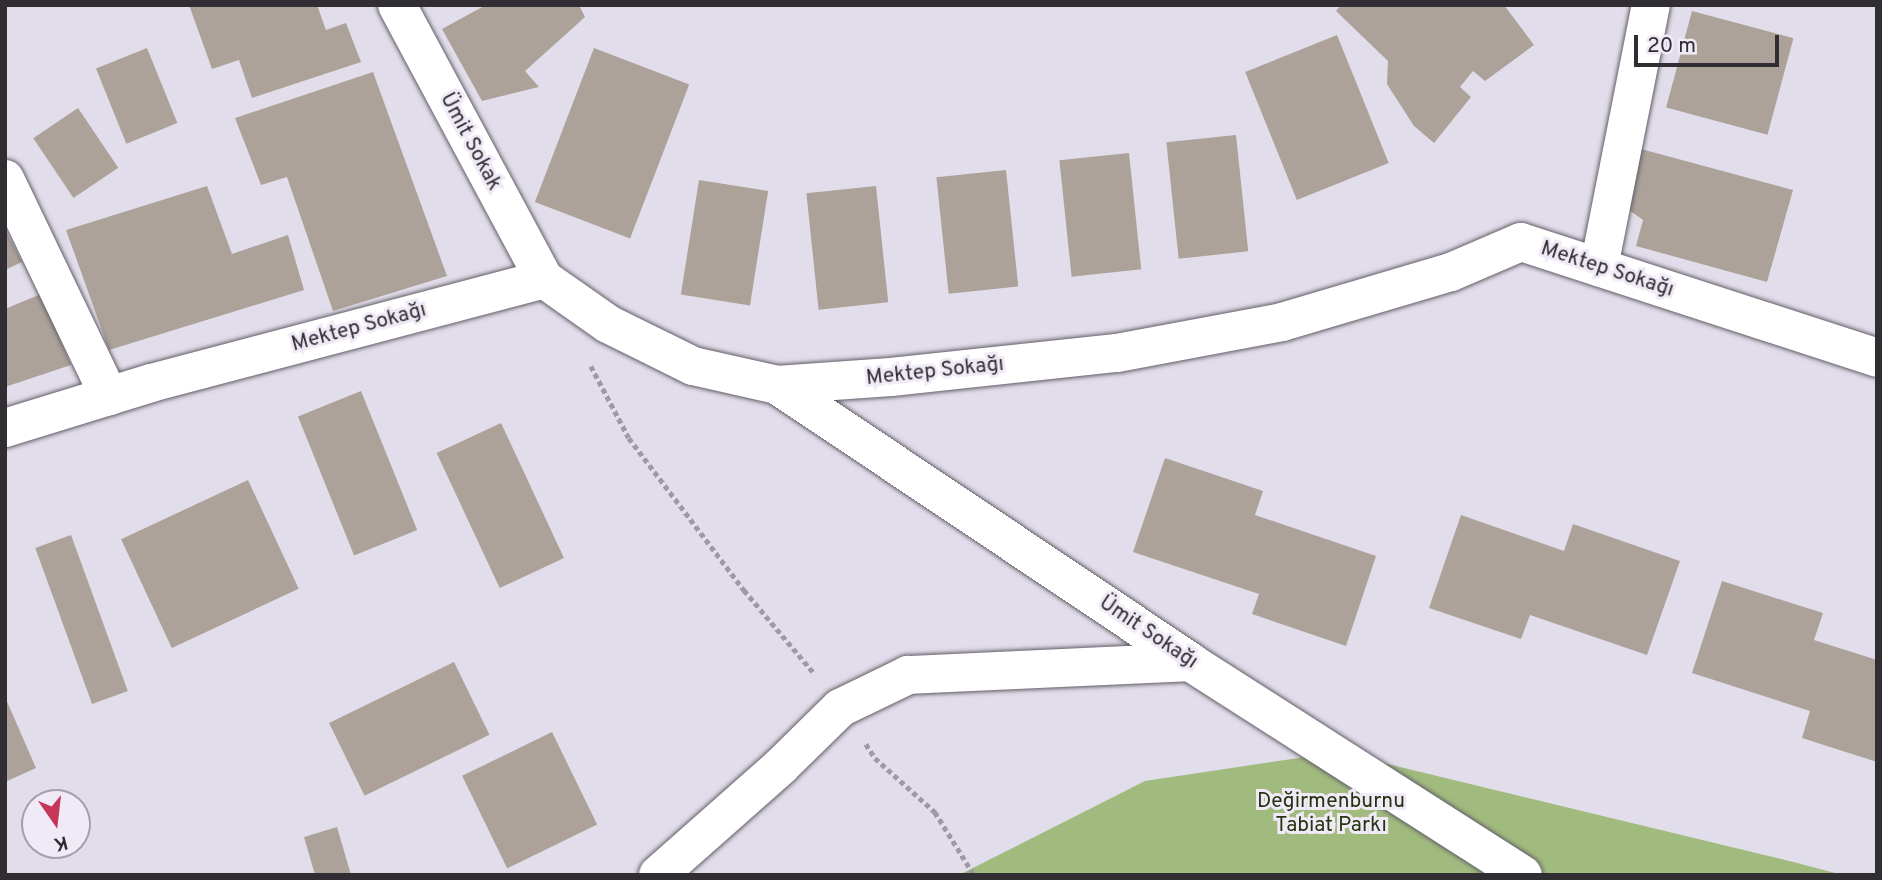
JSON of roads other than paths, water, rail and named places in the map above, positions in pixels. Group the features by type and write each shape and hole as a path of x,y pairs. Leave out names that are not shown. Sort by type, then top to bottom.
{"street":[{"name":"Ümit Sokak","path":"397,5 544,279"},
{"path":"1598,267 1651,5"},
{"path":"5,179 109,396"},
{"name":"Mektep Sokağı","path":"5,428 109,396 544,279 608,324 693,366 777,385 891,377 1117,353 1256,327 1451,272 1521,243 1877,358"},
{"name":"Ümit Sokağı","path":"777,385 1191,662 1523,875"},
{"path":"658,875 781,766 840,708 908,675 1191,662"}],"park label":[{"name":"Değirmenburnu Tabiat Parkı","path":"1331,814"}]}
